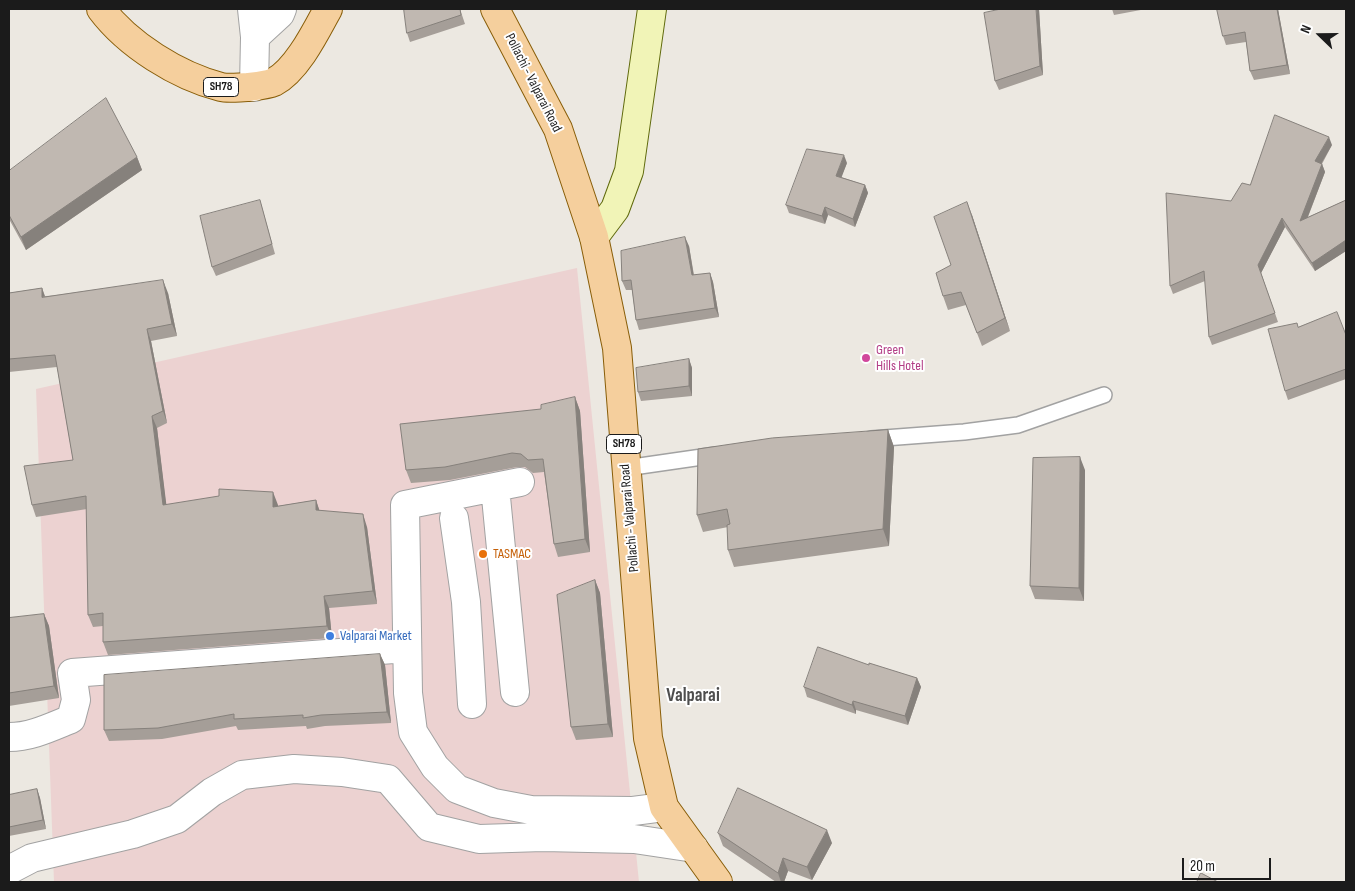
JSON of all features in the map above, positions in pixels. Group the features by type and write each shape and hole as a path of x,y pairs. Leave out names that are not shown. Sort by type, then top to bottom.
{"main road":[{"name":"SH78","path":"101,9 109,20 138,46 178,71 223,88 254,86 273,82 287,72 311,41 328,9"},
{"name":"Pollachi - Valparai Road","path":"495,9 558,129 594,237 617,348 648,738 664,807 718,882"}],"street":[{"path":"252,9 256,37 254,86"},
{"path":"256,37 280,14 282,9"},
{"path":"594,237 614,209 629,171 652,9"},
{"path":"516,692 495,487 405,505 408,693 413,732 435,767 457,789 494,804 531,810 634,812 664,807"},
{"path":"454,518 466,602 472,704"},
{"path":"9,737 20,737 45,730 71,719 76,700 72,673 407,648"},
{"path":"9,870 32,858 133,834 177,819 212,792 242,775 294,769 342,772 388,779 429,827 479,838 634,839 694,848"}],"lane":[{"path":"855,440 964,432 1018,425 1104,395"},
{"path":"626,468 731,453"}],"shaded area":[{"name":"Valparai Market","path":"577,268 639,882 54,882 36,389"}],"building":[{"path":"404,9 460,9 461,15 407,33"},
{"path":"1001,9 1036,9 1040,66 995,81 984,13"},
{"path":"1217,9 1277,9 1287,65 1250,71 1245,32 1223,36"},
{"path":"106,98 137,157 21,237 9,215 9,171"},
{"path":"1275,115 1329,137 1315,161 1322,164 1300,221 1346,200 1346,240 1312,263 1282,218 1258,265 1275,313 1209,337 1204,271 1170,286 1166,193 1231,201 1242,183 1250,185"},
{"path":"807,149 844,155 836,176 865,185 853,219 825,207 822,216 786,205"},
{"path":"260,200 272,244 212,267 200,216"},
{"path":"967,202 1005,318 977,333 961,292 943,296 936,273 951,265 934,217"},
{"path":"685,237 692,275 710,273 715,308 636,320 631,280 622,281 621,251"},
{"path":"163,280 172,324 147,329 163,411 152,416 163,505 219,496 219,489 273,492 273,507 316,500 316,510 363,514 373,591 324,596 327,626 103,642 103,613 88,615 86,496 32,505 24,466 73,460 55,355 9,359 9,293 42,288 42,297"},
{"path":"1337,312 1346,335 1346,369 1285,391 1268,329 1297,323 1298,327"},
{"path":"689,359 689,386 638,392 636,368"},
{"path":"575,397 585,539 554,544 543,459 528,460 521,454 512,453 445,467 406,470 400,424 541,409 541,405"},
{"path":"888,430 883,529 728,550 727,525 730,524 727,509 697,515 698,449 772,438"},
{"path":"1080,457 1079,588 1030,586 1033,458"},
{"path":"595,580 608,724 571,727 557,595"},
{"path":"44,614 54,686 9,693 9,618"},
{"path":"818,647 869,665 869,663 917,678 905,716 853,701 852,705 804,687"},
{"path":"380,654 387,712 321,715 303,718 303,715 234,719 234,714 158,728 104,730 104,675"},
{"path":"738,788 827,830 807,867 783,858 778,873 718,833"},
{"path":"37,789 43,820 9,827 9,795"},
{"path":"1201,873 1218,882 1197,882"}],"place":[{"name":"Green Hills Hotel","path":"866,358"},
{"name":"TASMAC","path":"483,554"},
{"name":"Valparai Market","path":"330,636"}],"district":[{"name":"Valparai","path":"693,696"}]}
